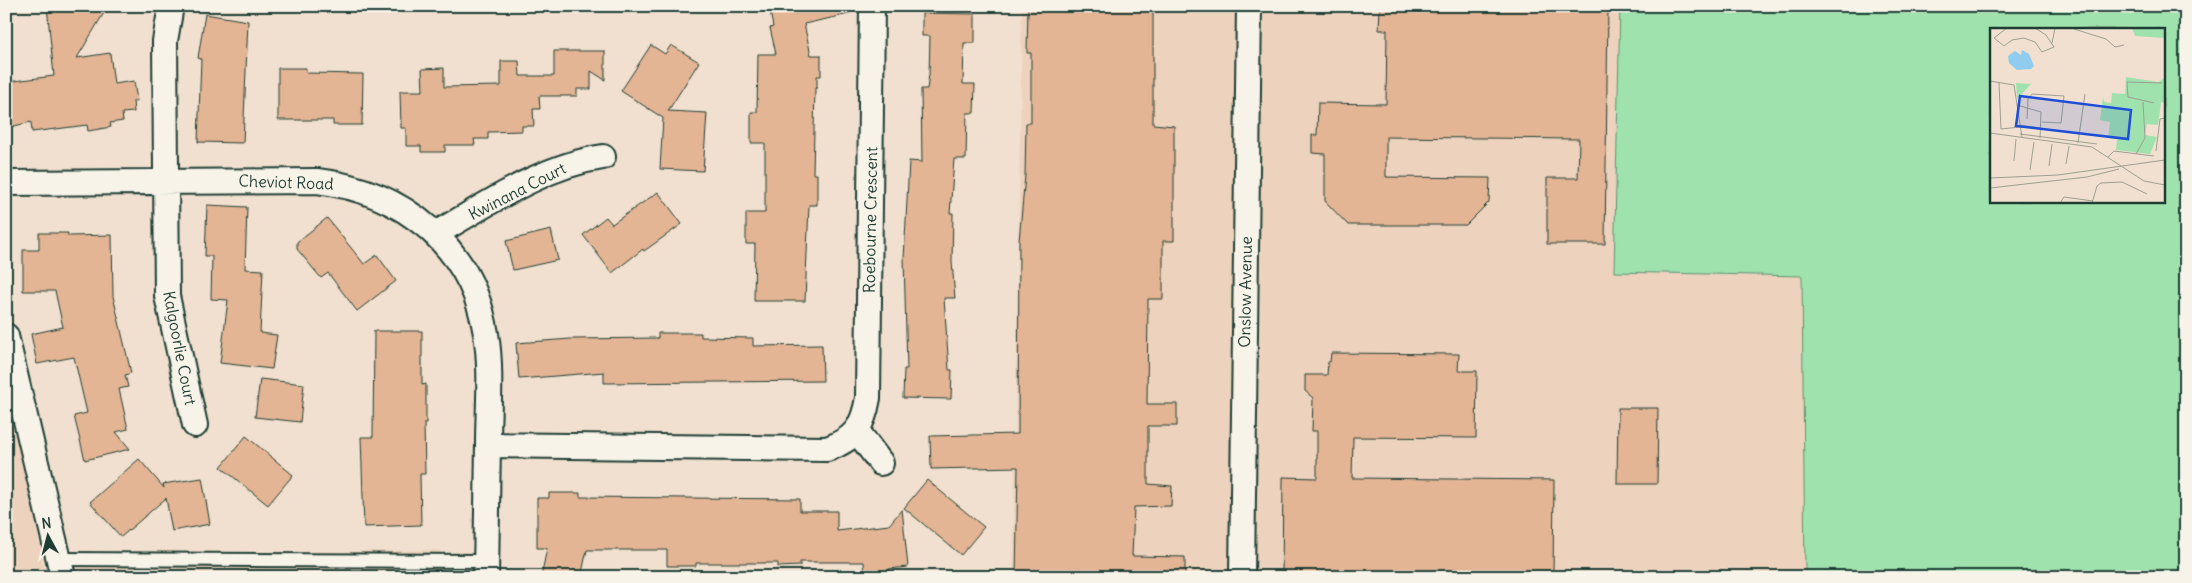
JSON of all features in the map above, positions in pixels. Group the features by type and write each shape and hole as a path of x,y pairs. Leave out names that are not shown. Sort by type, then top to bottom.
{"street":[{"path":"166,181 165,41 171,6"},
{"name":"Roebourne Crescent","path":"857,431 862,422 868,398 872,6"},
{"name":"Onslow Avenue","path":"1242,577 1249,6"},
{"name":"Kwinana Court","path":"435,234 548,172 581,160 603,157"},
{"name":"Cheviot Road","path":"6,183 294,180 334,183 378,195 418,219 448,247 468,278 482,315 488,353 486,569"},
{"name":"Kalgoorlie Court","path":"166,181 167,296 195,425"},
{"path":"6,336 61,568"},
{"path":"488,446 827,449 839,444 857,431 881,463"}],"lane":[{"path":"61,568 486,569"}],"shaded area":[{"path":"1022,6 1620,6 1614,271 1802,276 1805,577 1013,577"},
{"path":"6,349 41,552 47,577 6,577"},
{"path":"440,550 440,577 75,577 71,557"}],"green space":[{"path":"1620,6 2186,6 2186,577 1805,577 1802,276 1614,272"}],"building":[{"path":"47,6 108,6 77,58 110,53 114,84 134,81 137,101 133,101 134,112 122,113 123,121 110,123 111,127 88,131 87,125 32,132 31,122 6,128 6,82 54,76"},
{"path":"769,6 848,6 849,14 804,24 811,55 821,55 821,76 817,76 817,88 815,88 813,174 817,174 817,205 809,205 805,301 754,301 755,244 746,244 746,213 765,213 765,143 751,143 751,112 757,112 758,54 776,54 770,28 773,27"},
{"path":"1028,6 1153,6 1153,124 1174,126 1174,241 1163,241 1163,299 1148,299 1147,404 1177,404 1177,426 1148,426 1148,484 1172,486 1171,506 1134,507 1132,556 1185,557 1185,577 1016,577 1018,467 931,469 930,436 1018,434 1019,241 1025,176 1026,123 1031,123 1031,53 1027,53"},
{"path":"1380,6 1608,6 1605,244 1547,244 1547,178 1578,178 1579,139 1386,137 1386,177 1490,178 1489,202 1466,225 1348,225 1325,201 1325,154 1312,153 1312,135 1317,135 1318,103 1386,104 1387,30 1379,30"},
{"path":"922,13 975,14 975,43 964,43 963,84 975,84 974,113 967,113 966,159 954,159 950,213 953,213 952,262 955,298 944,298 949,370 952,370 951,399 903,398 904,369 907,369 904,259 909,161 922,162 921,89 927,89 929,75 930,36 922,36"},
{"path":"205,14 248,21 243,143 198,142 201,59 198,58"},
{"path":"651,45 665,54 671,45 699,62 668,111 707,113 703,171 660,169 663,118 621,91"},
{"path":"554,51 605,51 605,80 591,71 591,89 577,89 577,96 539,96 540,109 533,109 534,126 522,126 522,131 488,132 488,139 474,139 475,145 445,145 445,152 421,152 421,146 406,146 406,128 401,128 400,91 423,91 422,69 444,68 444,87 501,86 501,61 519,61 520,76 554,76"},
{"path":"278,68 306,68 306,73 363,74 362,125 333,125 333,120 278,120"},
{"path":"658,192 682,224 644,251 643,249 612,273 583,235 606,217 612,224"},
{"path":"207,205 247,207 245,269 263,270 260,333 277,335 272,369 220,363 228,300 211,299 212,256 205,256"},
{"path":"327,218 364,264 377,255 396,281 357,311 328,273 321,278 297,249 297,242"},
{"path":"551,230 558,260 513,270 506,241"},
{"path":"39,233 68,233 68,236 112,235 113,296 131,373 125,375 128,387 119,389 128,429 116,432 130,449 85,460 74,416 87,413 74,357 37,364 31,334 63,327 55,291 23,291 23,250 39,250"},
{"path":"374,331 422,331 422,385 426,384 426,423 424,423 425,474 420,474 421,525 364,527 361,437 373,437"},
{"path":"658,333 701,333 701,337 753,338 753,346 822,345 823,381 604,383 604,372 519,379 516,343 571,339 658,338"},
{"path":"1331,353 1459,354 1458,371 1477,371 1476,438 1353,437 1352,478 1554,480 1553,577 1282,577 1283,477 1317,478 1317,431 1312,431 1313,398 1305,391 1305,375 1327,375"},
{"path":"260,379 304,384 300,422 255,417"},
{"path":"1618,408 1658,408 1657,484 1617,484"},
{"path":"246,436 293,475 268,505 221,467"},
{"path":"139,459 164,488 163,484 202,478 210,524 172,531 166,498 121,537 90,502"},
{"path":"927,480 984,527 961,555 904,508"},
{"path":"549,493 580,493 580,497 800,499 800,511 837,511 837,531 889,525 902,509 908,567 889,569 890,577 865,577 864,562 800,562 800,566 778,567 778,563 696,563 696,566 667,566 667,550 587,550 581,577 541,577 547,548 537,548 537,498 549,498"}]}
